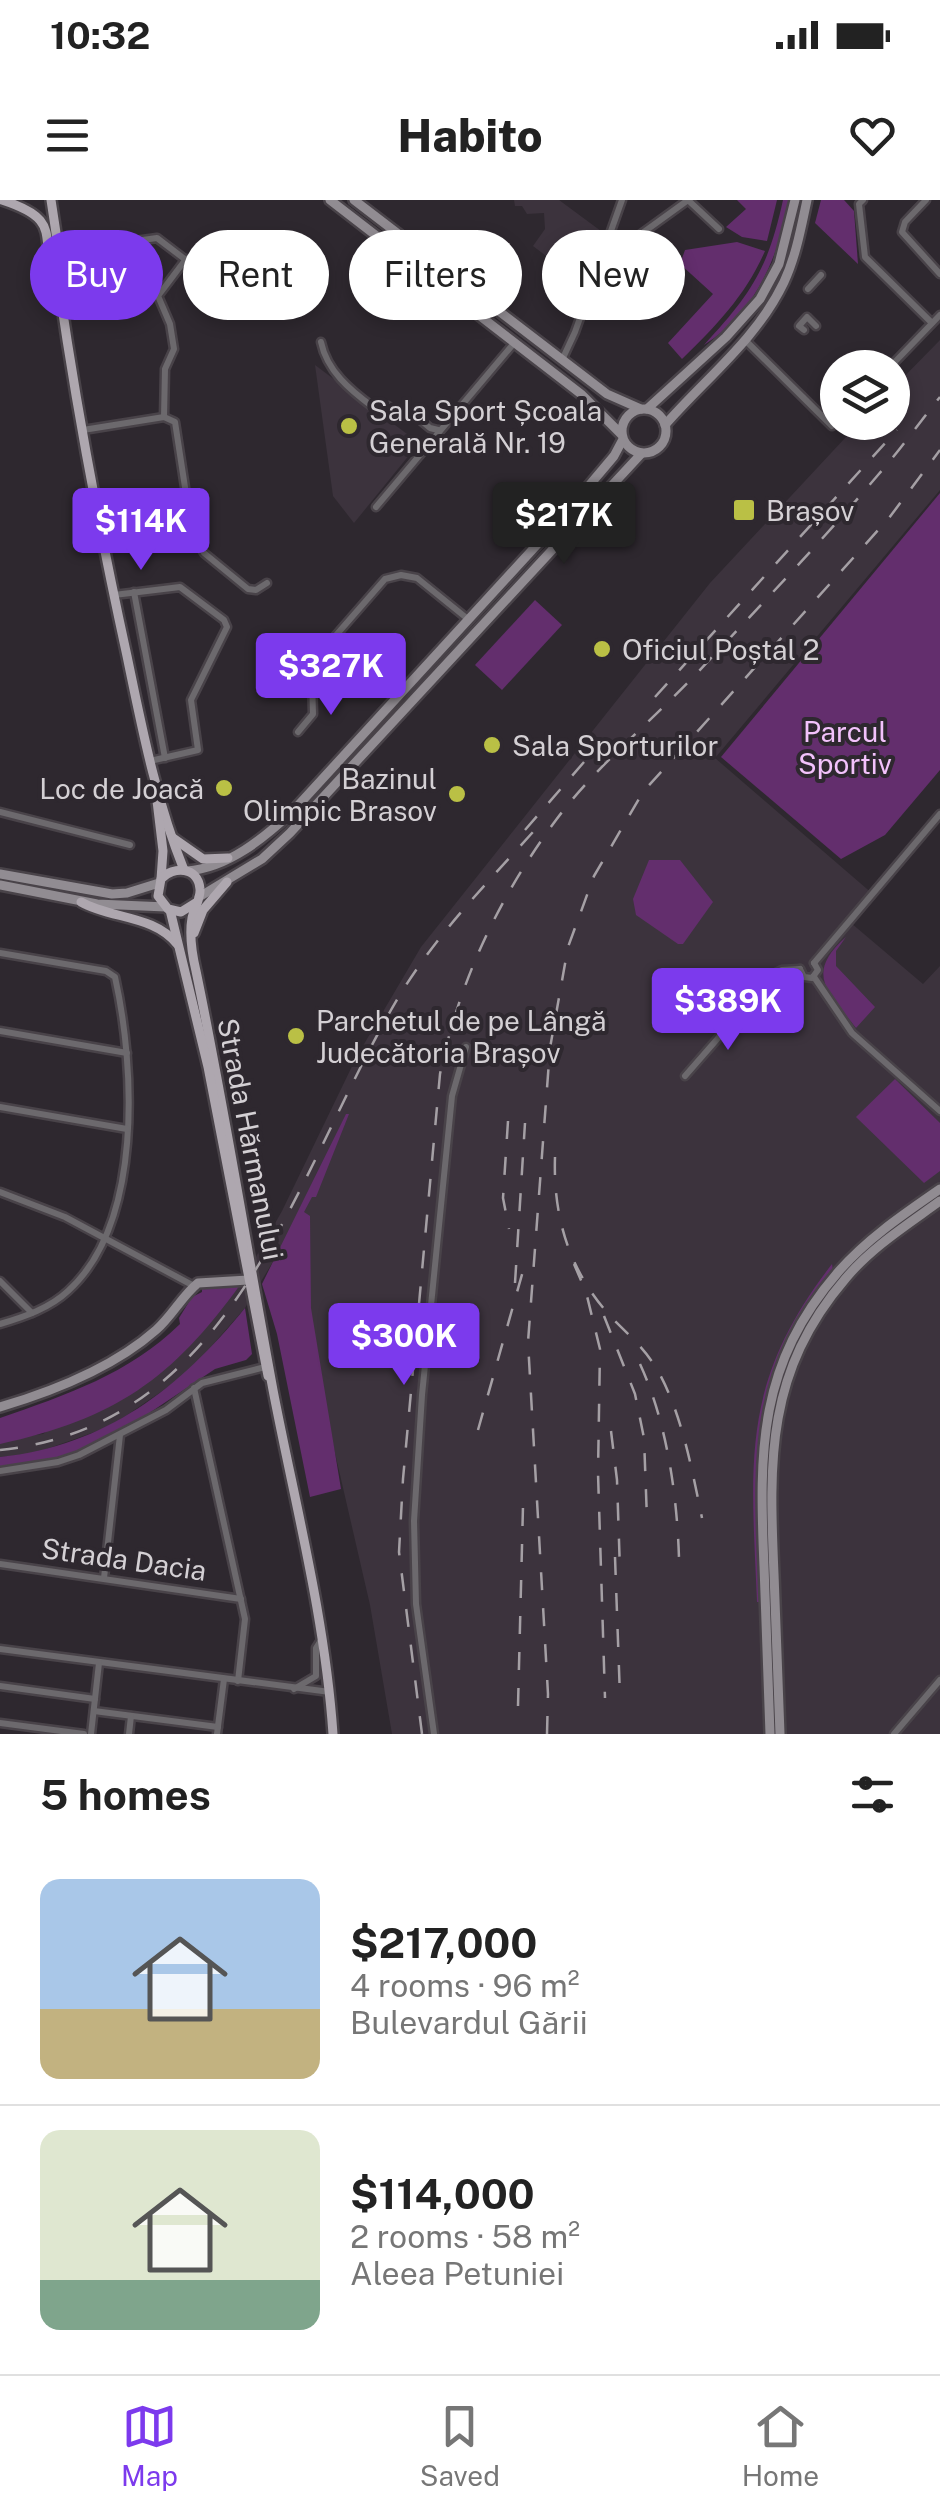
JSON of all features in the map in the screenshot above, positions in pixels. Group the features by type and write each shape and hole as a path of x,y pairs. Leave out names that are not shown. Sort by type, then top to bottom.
{"main road":[{"path":"2,200 38,215 46,230"},
{"path":"51,200 53,230"},
{"path":"330,200 598,408 641,454"},
{"path":"354,200 608,394 657,414 665,425"},
{"path":"0,874 112,894 128,893 160,881 172,870 208,868 255,843 293,811 566,514 622,438 628,415 644,409 726,338 760,299 779,264 795,200"},
{"path":"0,885 81,902 188,910 198,899 270,853 641,454 653,452 663,443 665,425 745,340 772,305 786,280 807,200"},
{"path":"354,218 364,207"},
{"path":"64,320 113,595 157,793 163,851 158,896 168,908"},
{"path":"515,342 524,330"},
{"path":"157,793 185,870 198,880 198,899"},
{"path":"172,836 202,858 228,858"},
{"path":"192,940 204,910 227,882"},
{"name":"Strada Hărmanului","path":"198,899 192,940 272,1384 323,1636 334,1734"},
{"path":"81,902 95,910 163,930 183,956"},
{"name":"Strada Hărmanului","path":"168,908 183,956 265,1367 272,1384"},
{"path":"770,1734 760,1473 770,1399 798,1330 834,1276 879,1233 940,1189"},
{"path":"780,1734 770,1474 780,1400 808,1334 845,1278 884,1241 940,1201"},
{"path":"0,1406 61,1384 120,1356 166,1322 194,1286 248,1280"}],"street":[{"path":"612,230 622,200"},
{"path":"647,230 688,200 719,229"},
{"path":"926,200 905,222 902,232 940,274"},
{"path":"859,201 865,257 932,324"},
{"path":"164,417 165,366 174,349 170,324 158,296 183,263"},
{"path":"808,288 821,274"},
{"path":"907,350 940,315"},
{"path":"804,330 800,326 807,317 816,326"},
{"path":"562,360 578,320"},
{"path":"745,340 820,412"},
{"path":"320,342 328,365 364,400 376,408 388,406 404,417 412,413 430,428 439,430"},
{"path":"376,507 515,342"},
{"path":"82,431 164,417 177,427 192,533 204,552 248,589 256,590 268,583"},
{"path":"298,732 313,714 315,667 324,649 372,590 393,575 410,575 426,583 470,621"},
{"path":"113,595 183,588 224,620 227,627 191,700 198,750 150,761"},
{"path":"134,592 165,758"},
{"path":"0,812 130,845"},
{"path":"814,962 940,814"},
{"path":"0,952 112,974 127,1053 127,1129 116,1207 105,1238 72,1288 32,1313 0,1324"},
{"path":"685,1076 774,974 800,969 806,961 814,962"},
{"path":"814,962 818,970 814,977"},
{"path":"800,969 804,977 814,977"},
{"path":"814,977 852,1033 940,1111"},
{"path":"0,1032 127,1053"},
{"path":"434,1734 416,1604 414,1521 422,1395 452,1096 466,1047"},
{"path":"0,1107 127,1129"},
{"path":"0,1192 65,1216 194,1286"},
{"path":"0,1281 32,1313"},
{"path":"0,1471 58,1462 120,1435 213,1378 265,1367"},
{"path":"194,1388 241,1599 244,1619 238,1681"},
{"path":"104,1578 120,1435"},
{"name":"Strada Dacia","path":"0,1564 241,1599"},
{"path":"293,1689 316,1676 316,1648 323,1636"},
{"path":"0,1649 330,1692"},
{"path":"0,1723 88,1734 99,1663"},
{"path":"94,1711 217,1731 224,1679"},
{"path":"894,1734 940,1680"},
{"path":"0,1686 95,1699"},
{"path":"128,1734 131,1716"}],"shaded area":[{"path":"514,200 559,200 600,230 544,230 544,213 527,214 522,206 515,206"},
{"path":"542,233 542,253 533,246"},
{"path":"940,340 940,490 715,758 874,895 851,923 923,984 940,966 940,1734 392,1734 370,1605 329,1427 301,1264 300,1217 245,1308 187,1374 111,1426 32,1454 0,1457 0,1439 43,1434 240,1285 282,1211 357,1056 421,947 710,583 843,440 910,440 910,371"},
{"path":"315,365 419,443 354,523 333,496"}],"green space":[{"path":"737,200 777,200 767,241 742,237 726,227 746,209"},
{"path":"783,200 790,200 785,222 762,282 738,317 704,345 746,295 764,263"},
{"path":"821,200 844,200 854,211 858,264 815,223"},
{"path":"737,242 765,251 729,309 682,359 668,343 713,294 685,269 685,250"},
{"name":"Parcul Sportiv","path":"940,493 940,770 885,835 841,859 721,757"},
{"path":"535,600 562,625 502,690 475,665"},
{"path":"649,860 680,860 713,902 683,944 636,915 633,899"},
{"path":"846,937 836,951 836,966 875,1007 856,1028 829,993 823,973 833,950"},
{"path":"895,1079 940,1123 940,1171 924,1183 856,1117"},
{"path":"346,1114 316,1197 312,1197 304,1212 310,1216 311,1308 341,1489 310,1497 277,1334 262,1284"},
{"path":"832,1264 833,1271 804,1312 784,1352 770,1390 758,1468 763,1602 757,1602 754,1464 766,1386 802,1307"},
{"path":"240,1285 190,1346 138,1390 76,1422 0,1444 0,1418 73,1391 140,1357 180,1324 179,1318 202,1287"},
{"path":"245,1308 252,1354 246,1360 215,1369 109,1440 57,1461 0,1470 0,1457 74,1440 138,1408 194,1363"}],"railway":[{"path":"422,1734 399,1552 403,1479 440,1074 470,973 516,879 572,800 812,550 940,397"},
{"path":"655,697 888,440"},
{"path":"547,1734 528,1342 550,1048 568,947 594,876 643,792 889,518 940,450"},
{"path":"525,830 591,754"},
{"path":"0,1450 82,1430 149,1393 204,1340 251,1277 291,1207 401,993 450,926 541,823"},
{"path":"508,1121 503,1198 509,1229"},
{"path":"515,1283 525,1123"},
{"path":"555,1157 557,1202 575,1264 598,1301 658,1371 674,1405 702,1518"},
{"path":"574,1264 586,1292 600,1349 598,1473 605,1698"},
{"path":"478,1430 523,1271"},
{"path":"604,1316 635,1394 644,1438 647,1519"},
{"path":"640,1364 669,1459 679,1558"},
{"path":"611,1431 620,1571"},
{"path":"518,1706 523,1506"},
{"path":"615,1557 620,1697"}],"place":[{"name":"Sala Sport Școala Generală Nr. 19","path":"349,426"},
{"name":"Brașov","path":"744,510"},
{"name":"Oficiul Poștal 2","path":"602,649"},
{"name":"Sala Sporturilor","path":"492,745"},
{"name":"Loc de Joacă","path":"224,788"},
{"name":"Bazinul Olimpic Brasov","path":"457,794"},
{"name":"Parchetul de pe Lângă Judecătoria Brașov","path":"296,1036"}]}
